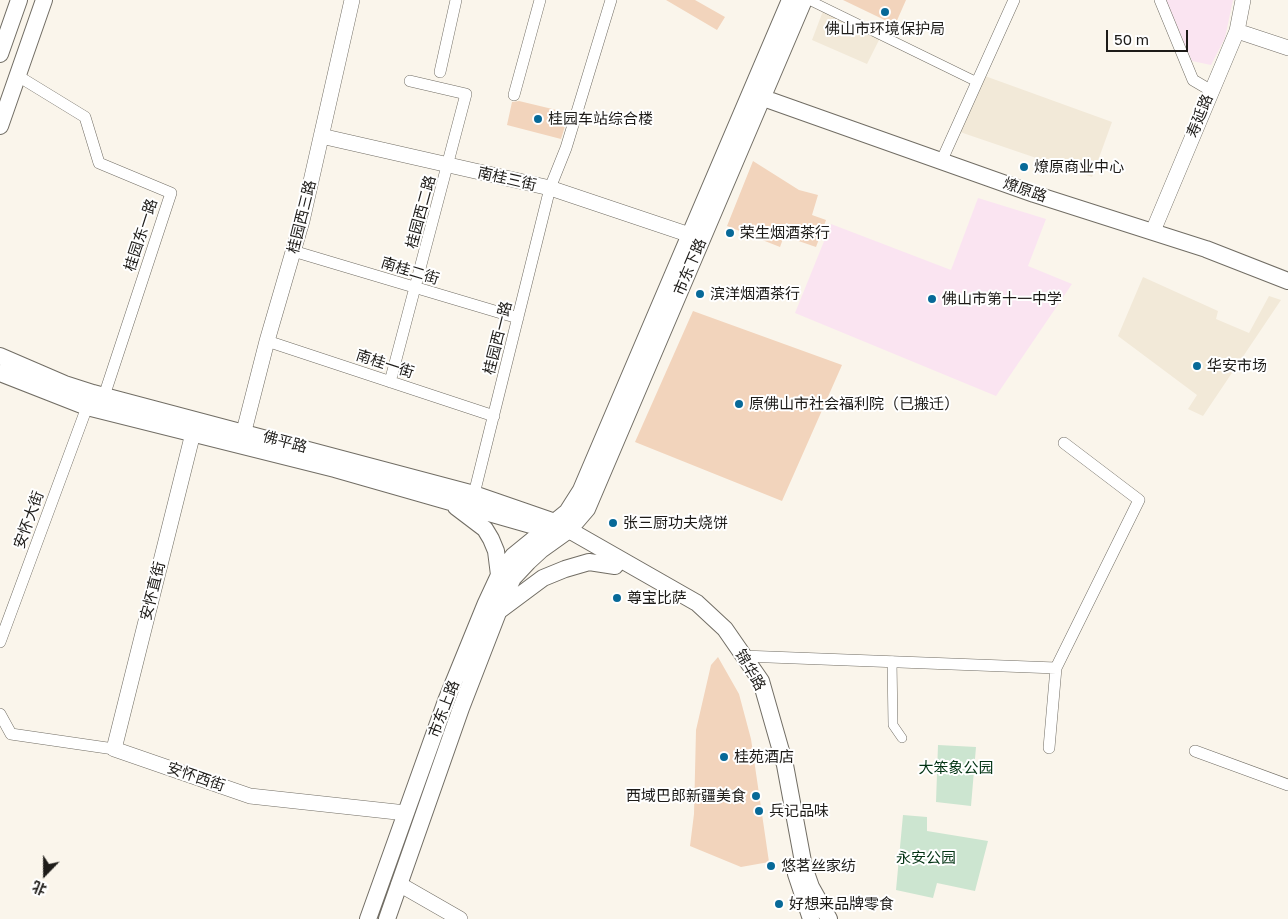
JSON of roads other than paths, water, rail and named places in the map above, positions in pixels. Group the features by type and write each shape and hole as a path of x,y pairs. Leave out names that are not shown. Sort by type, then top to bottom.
{"main road":[{"path":"0,54 19,0"},
{"path":"0,126 44,0"},
{"name":"市东下路","path":"558,530 587,509 756,96 790,0"},
{"name":"市东下路","path":"558,530 581,490 690,235 804,0"},
{"name":"燎原路","path":"756,96 941,162 1153,231 1288,281"},
{"name":"佛平路","path":"0,356 65,384 104,396 474,494 558,530"},
{"name":"佛平路","path":"0,373 87,407 335,469 448,502 558,530"},
{"path":"448,502 484,529 492,539 499,575"},
{"name":"锦华路","path":"558,530 615,566 694,610 724,638 753,682 764,717 797,880 810,913"},
{"name":"锦华路","path":"558,530 697,603 725,628 761,682 785,765 804,867 810,913"},
{"name":"市东上路","path":"368,919 446,702 499,575 513,556 558,530"},
{"name":"市东上路","path":"387,919 461,708 513,578 558,530"},
{"path":"500,610 543,578 565,569 589,562 615,566"},
{"name":"锦华路","path":"810,913 829,919"}],"street":[{"name":"桂园西三路","path":"244,432 267,341 294,251 352,0"},
{"path":"440,72 456,0"},
{"path":"514,95 540,0"},
{"name":"桂园西一路","path":"474,494 550,188 566,148 611,0"},
{"path":"810,0 977,82"},
{"path":"941,162 1014,0"},
{"path":"1160,0 1193,80 1210,90"},
{"name":"寿延路","path":"1153,231 1210,90 1237,31 1243,0"},
{"path":"1237,31 1288,48"},
{"name":"桂园东一路","path":"18,76 85,117 99,163 171,193 104,396"},
{"name":"桂园西二路","path":"390,382 449,165 466,94 410,81"},
{"name":"南桂三街","path":"321,136 550,188 690,235"},
{"name":"南桂二街","path":"294,251 518,318"},
{"name":"南桂一街","path":"267,341 494,416"},
{"name":"安怀大街","path":"0,642 5,614 87,407"},
{"name":"安怀直街","path":"114,749 193,433"},
{"path":"1049,748 1056,668 1139,500 1064,443"},
{"path":"743,656 1056,668"},
{"path":"892,661 893,725 902,738"},
{"name":"安怀西街","path":"0,714 11,734 114,749 250,796 406,813"},
{"path":"1195,751 1288,786"},
{"path":"399,884 460,919"}],"place":[{"name":"佛山市环境保护局","path":"885,12"},
{"name":"桂园车站综合楼","path":"538,119"},
{"name":"燎原商业中心","path":"1024,167"},
{"name":"荣生烟酒茶行","path":"730,233"},
{"name":"滨洋烟酒茶行","path":"700,294"},
{"name":"佛山市第十一中学","path":"932,299"},
{"name":"华安市场","path":"1197,366"},
{"name":"原佛山市社会福利院（已搬迁）","path":"739,404"},
{"name":"张三厨功夫烧饼","path":"613,523"},
{"name":"尊宝比萨","path":"617,598"},
{"name":"桂苑酒店","path":"724,757"},
{"name":"西域巴郎新疆美食","path":"756,796"},
{"name":"兵记品味","path":"759,811"},
{"name":"悠茗丝家纺","path":"771,866"},
{"name":"好想来品牌零食","path":"779,904"}],"park label":[{"name":"大笨象公园","path":"956,768"},
{"name":"永安公园","path":"926,858"}]}
